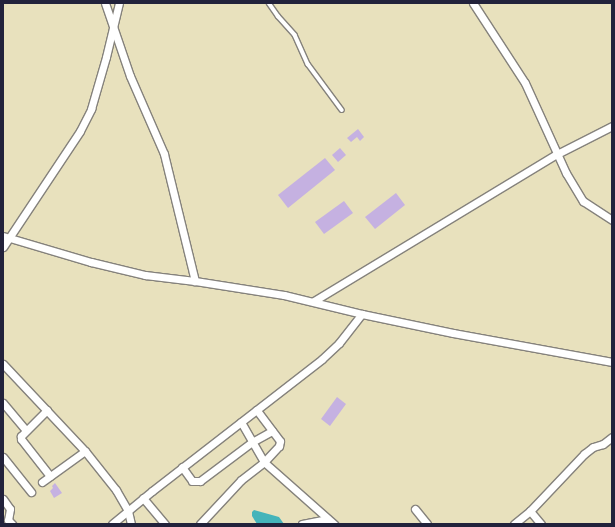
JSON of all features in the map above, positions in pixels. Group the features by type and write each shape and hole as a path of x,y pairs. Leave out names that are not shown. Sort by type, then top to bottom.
{"street":[{"path":"105,3 113,31 130,76 164,154 195,281"},
{"path":"3,247 6,236 80,131 91,109 113,31 119,3"},
{"path":"473,3 525,82 566,173 583,201 612,220"},
{"path":"314,301 557,154 612,126"},
{"path":"6,236 91,262 145,276 195,281 314,301 362,314 504,343 612,362"},
{"path":"112,524 143,498 322,359 339,343 362,314"},
{"path":"3,364 85,451 116,490 128,511 131,524"},
{"path":"3,403 26,430"},
{"path":"47,410 22,433 21,439 50,476"},
{"path":"200,524 241,480 264,462 280,444 257,410"},
{"path":"241,422 264,462 334,524"},
{"path":"182,468 192,481 200,482 252,442 272,431"},
{"path":"514,524 530,511 584,454 593,447 603,444 612,437"},
{"path":"42,482 85,451"},
{"path":"3,457 31,492"},
{"path":"143,498 165,524"},
{"path":"3,499 10,509 8,520 12,524"},
{"path":"415,509 428,524"},
{"path":"530,511 541,524"},
{"path":"302,524 328,519"}],"lane":[{"path":"269,3 278,16 295,35 308,64 342,110"}],"water":[{"path":"254,510 279,517 284,524 257,524 252,516 252,512"}],"building":[{"path":"358,129 364,137 360,141 357,137 351,142 347,138"},
{"path":"340,148 346,155 338,162 332,155"},
{"path":"325,158 335,170 288,208 278,195"},
{"path":"396,193 405,205 375,229 365,217"},
{"path":"344,201 353,213 324,234 315,222"},
{"path":"337,397 346,404 330,426 321,419"},
{"path":"55,483 62,493 54,498 50,491"}]}
